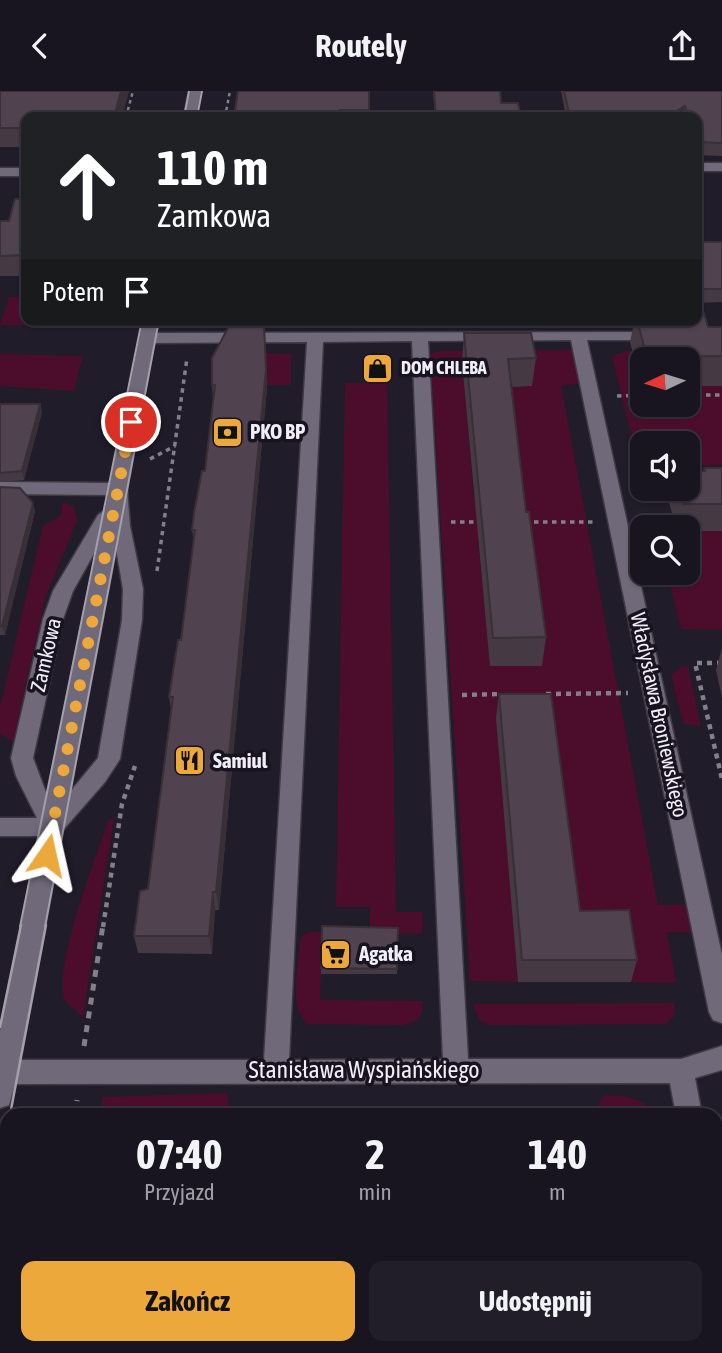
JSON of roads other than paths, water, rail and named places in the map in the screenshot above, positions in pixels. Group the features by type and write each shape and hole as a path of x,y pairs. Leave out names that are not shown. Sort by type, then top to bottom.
{"street":[{"path":"191,112 195,91"},
{"path":"702,167 722,167"},
{"path":"0,172 21,172"},
{"name":"Zamkowa","path":"52,827 45,805 24,776 22,758 60,601 78,564 101,528 118,489 150,326"},
{"path":"148,338 683,334"},
{"name":"Władysława Broniewskiego","path":"578,335 722,1012"},
{"path":"420,336 456,1070"},
{"path":"276,1070 315,337"},
{"path":"0,488 118,489 52,827 0,827"},
{"name":"Zamkowa","path":"2,1084 52,827 69,806 100,777 109,759 132,619 133,589 121,526 118,489"},
{"name":"Stanisława Wyspiańskiego","path":"2,1084 276,1070 681,1071 722,1058"},
{"path":"681,1071 688,1108"}],"tram line":[{"path":"185,112 189,91"},
{"path":"198,112 202,91"},
{"path":"20,927 141,326"},
{"path":"45,927 158,326"},
{"path":"0,1027 21,925"},
{"path":"11,1108 46,925"}],"place":[{"name":"DOM CHLEBA","path":"378,368"},
{"name":"PKO BP","path":"227,432"},
{"name":"Samiul","path":"190,761"},
{"name":"Agatka","path":"336,954"}]}
